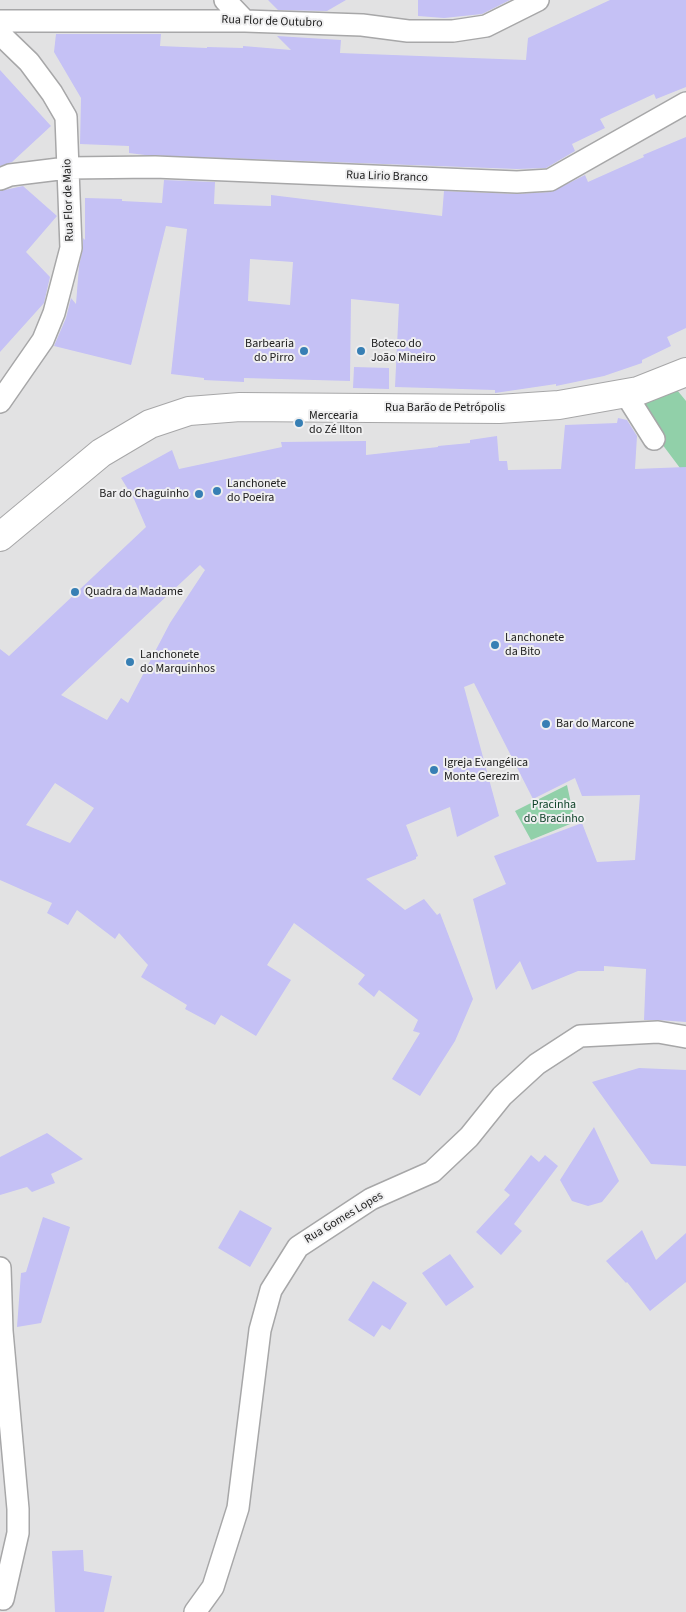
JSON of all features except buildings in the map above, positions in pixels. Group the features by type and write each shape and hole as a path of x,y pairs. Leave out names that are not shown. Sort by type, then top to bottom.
{"street":[{"path":"225,0 245,21"},
{"name":"Rua Flor de Outubro","path":"0,21 245,21 362,26 408,31 453,31 486,26 538,0"},
{"name":"Rua Flor de Maio","path":"0,34 29,62 52,93 66,117 71,248 54,313 43,340 0,402"},
{"name":"Rua Lirio Branco","path":"0,179 10,175 67,168 155,167 498,182 550,180 686,103"},
{"name":"Rua Barão de Petrópolis","path":"0,537 101,453 150,424 189,411 240,407 499,409 559,406 638,391 686,372"},
{"path":"625,393 654,439"},
{"name":"Rua Gomes Lopes","path":"195,1612 213,1587 238,1508 260,1330 271,1290 298,1247 371,1199 432,1172 469,1137 502,1096 537,1064 580,1036 658,1032 686,1037"},
{"path":"0,1268 2,1331 18,1509 18,1533 1,1602"}],"green space":[{"path":"677,390 686,401 686,476 635,408"},
{"name":"Pracinha do Bracinho","path":"567,785 575,822 531,840 515,811"}],"place":[{"name":"Barbearia do Pirro","path":"304,351"},
{"name":"Boteco do João Mineiro","path":"361,351"},
{"name":"Mercearia do Zé Ilton","path":"299,423"},
{"name":"Lanchonete do Poeira","path":"217,491"},
{"name":"Bar do Chaguinho","path":"199,494"},
{"name":"Quadra da Madame","path":"75,592"},
{"name":"Lanchonete da Bito","path":"495,645"},
{"name":"Lanchonete do Marquinhos","path":"130,662"},
{"name":"Bar do Marcone","path":"546,724"},
{"name":"Igreja Evangélica Monte Gerezim","path":"434,770"}]}
